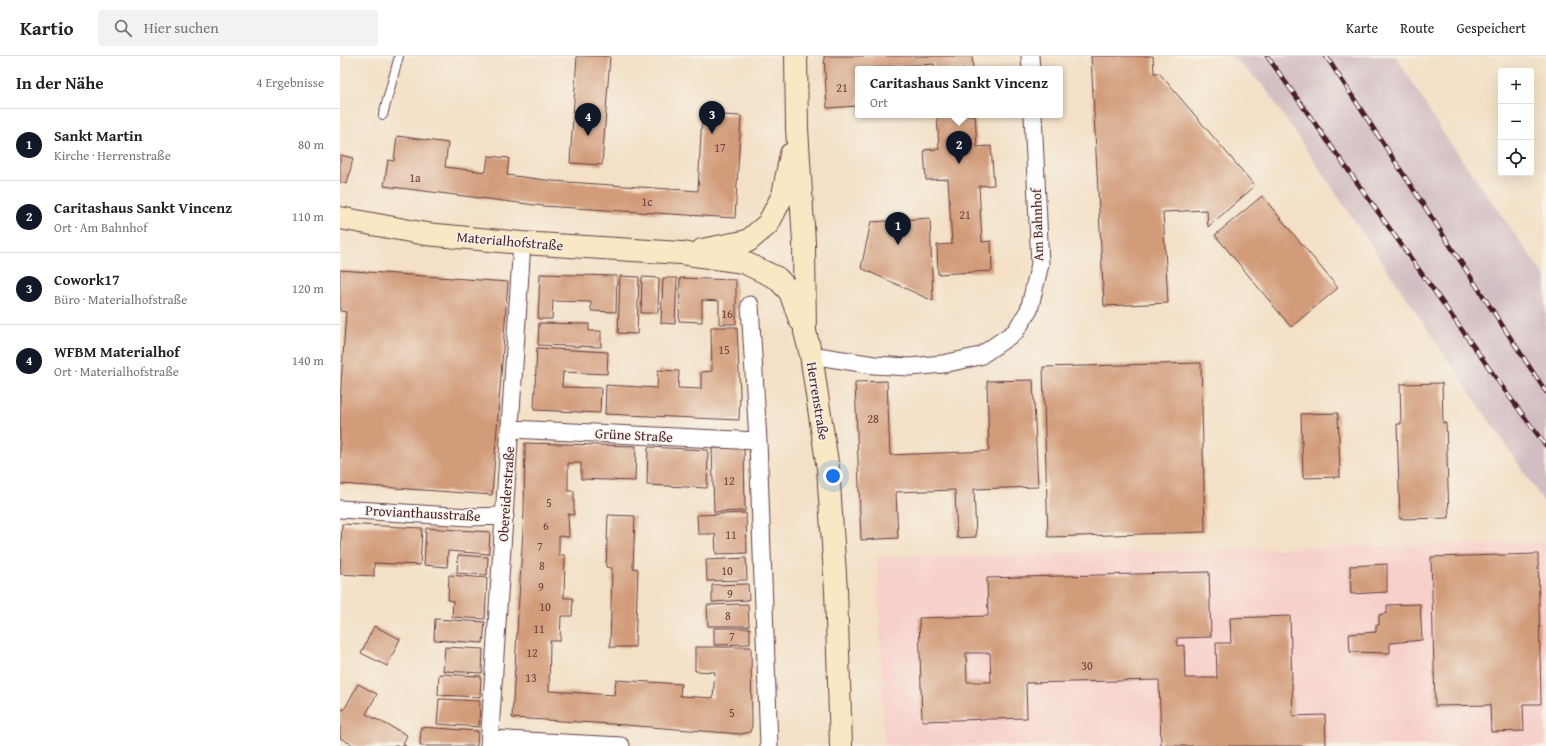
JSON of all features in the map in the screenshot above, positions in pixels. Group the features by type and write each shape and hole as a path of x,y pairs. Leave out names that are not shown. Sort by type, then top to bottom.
{"main road":[{"name":"Herrenstraße","path":"796,56 797,128 804,242 805,332 811,354 828,469 836,590 841,746"},
{"name":"Materialhofstraße","path":"681,253 721,248 748,241 768,224 783,195 797,128"},
{"name":"Materialhofstraße","path":"340,218 426,234 522,243 681,253 743,262 777,278 790,292 805,332"}],"street":[{"path":"1030,56 1031,66"},
{"name":"Am Bahnhof","path":"811,354 874,365 910,367 943,364 980,356 1015,332 1029,310 1040,264 1033,118"},
{"name":"Obereiderstraße","path":"490,743 522,243"},
{"path":"750,305 758,441 768,746"},
{"name":"Grüne Straße","path":"510,429 758,441"},
{"name":"Provianthausstraße","path":"340,509 469,516 505,516"},
{"path":"490,743 621,746"}],"lane":[{"path":"384,115 399,56"}],"shaded area":[{"path":"1231,56 1396,56 1441,130 1546,278 1546,505 1263,85"},
{"path":"1546,542 1546,746 884,746 877,557"}],"building":[{"path":"577,56 610,56 602,165 570,163"},
{"path":"824,56 972,56 973,66 934,66 934,64 904,66 855,66 855,106 827,108"},
{"path":"1091,56 1153,56 1154,73 1159,73 1255,186 1208,227 1207,210 1163,212 1168,303 1104,306"},
{"path":"702,114 741,116 735,218 543,206 384,186 388,160 394,161 397,136 448,143 445,167 486,172 488,156 509,158 507,175 553,181 698,191"},
{"path":"937,118 975,118 977,147 991,146 994,185 979,186 982,242 991,241 992,271 938,274 937,245 952,244 948,179 926,180 924,150 939,149"},
{"path":"340,155 353,158 347,184 340,182"},
{"path":"1262,196 1338,288 1291,327 1215,235"},
{"path":"930,218 933,301 861,268 871,222"},
{"path":"340,270 508,282 492,495 340,484 340,399 346,312 340,311"},
{"path":"540,274 617,276 616,312 591,311 591,302 553,301 552,319 538,319"},
{"path":"620,276 639,277 637,334 618,333"},
{"path":"642,277 659,278 658,313 641,313"},
{"path":"663,278 677,278 675,324 661,323"},
{"path":"680,278 736,280 736,324 719,324 719,301 702,300 702,322 679,321"},
{"path":"539,323 589,324 589,331 601,331 601,347 538,345"},
{"path":"711,327 737,327 740,394 739,420 605,414 606,385 657,388 658,370 679,371 678,388 701,389 701,372 712,371"},
{"path":"537,348 608,352 607,374 563,372 562,387 601,388 600,413 534,410"},
{"path":"1201,363 1205,532 1048,537 1043,367"},
{"path":"1033,380 1038,487 974,489 976,537 957,538 955,490 896,492 898,538 861,540 855,382 887,381 890,455 989,451 987,381"},
{"path":"1442,383 1443,423 1446,423 1449,518 1400,519 1397,424 1401,424 1400,384"},
{"path":"1338,413 1340,477 1303,478 1301,414"},
{"path":"525,443 636,446 635,481 581,479 581,463 568,463 568,491 574,491 574,515 568,514 569,537 559,536 559,555 565,555 564,598 573,598 572,616 561,616 560,641 550,641 549,691 614,695 616,680 681,684 680,696 713,698 715,672 695,671 695,647 751,647 752,726 750,732 741,734 512,718 524,513"},
{"path":"648,447 708,450 707,488 647,485"},
{"path":"712,448 744,448 745,511 714,512"},
{"path":"746,513 747,553 716,554 715,534 698,534 697,515"},
{"path":"608,515 635,516 633,568 638,569 635,647 610,647 612,568 606,567"},
{"path":"342,524 422,528 420,565 374,563 374,576 340,574"},
{"path":"426,528 490,532 489,554 448,551 447,567 424,565"},
{"path":"1538,554 1541,704 1523,704 1524,731 1491,732 1490,705 1435,706 1431,557"},
{"path":"458,555 488,557 487,575 457,573"},
{"path":"746,558 747,580 707,581 706,560"},
{"path":"1387,564 1387,592 1351,594 1350,566"},
{"path":"1209,572 1211,637 1177,638 1177,646 1184,645 1185,678 1217,678 1216,643 1231,643 1230,618 1290,616 1293,716 1325,715 1326,746 1161,746 1159,680 1026,683 1027,718 922,721 919,618 988,616 987,578","holes":["966,653 990,653 991,682 967,682"]},
{"path":"449,575 487,578 485,619 452,617 453,601 448,600"},
{"path":"748,584 749,600 712,602 712,585"},
{"path":"748,604 749,626 708,626 707,605"},
{"path":"1420,604 1422,640 1390,643 1390,653 1350,652 1349,634 1376,632 1376,625 1379,625 1379,615 1387,613 1387,605"},
{"path":"435,619 485,622 483,643 434,640"},
{"path":"374,626 400,639 387,666 361,653"},
{"path":"714,628 750,628 750,644 714,645"},
{"path":"445,647 483,649 482,673 443,671"},
{"path":"439,674 481,676 480,697 438,695"},
{"path":"358,684 377,694 366,714 407,735 403,744 406,746 355,746 340,738 340,708 344,710"},
{"path":"439,699 480,701 479,727 437,724"},
{"path":"421,727 478,731 477,746 420,746"}],"railway":[{"path":"1267,56 1546,446"},
{"path":"1326,56 1546,392"}],"place":[{"name":"Cowork17","path":"712,134"},
{"name":"WFBM Materialhof","path":"588,136"},
{"name":"Caritashaus Sankt Vincenz","path":"959,164"},
{"name":"Sankt Martin","path":"898,245"}]}
